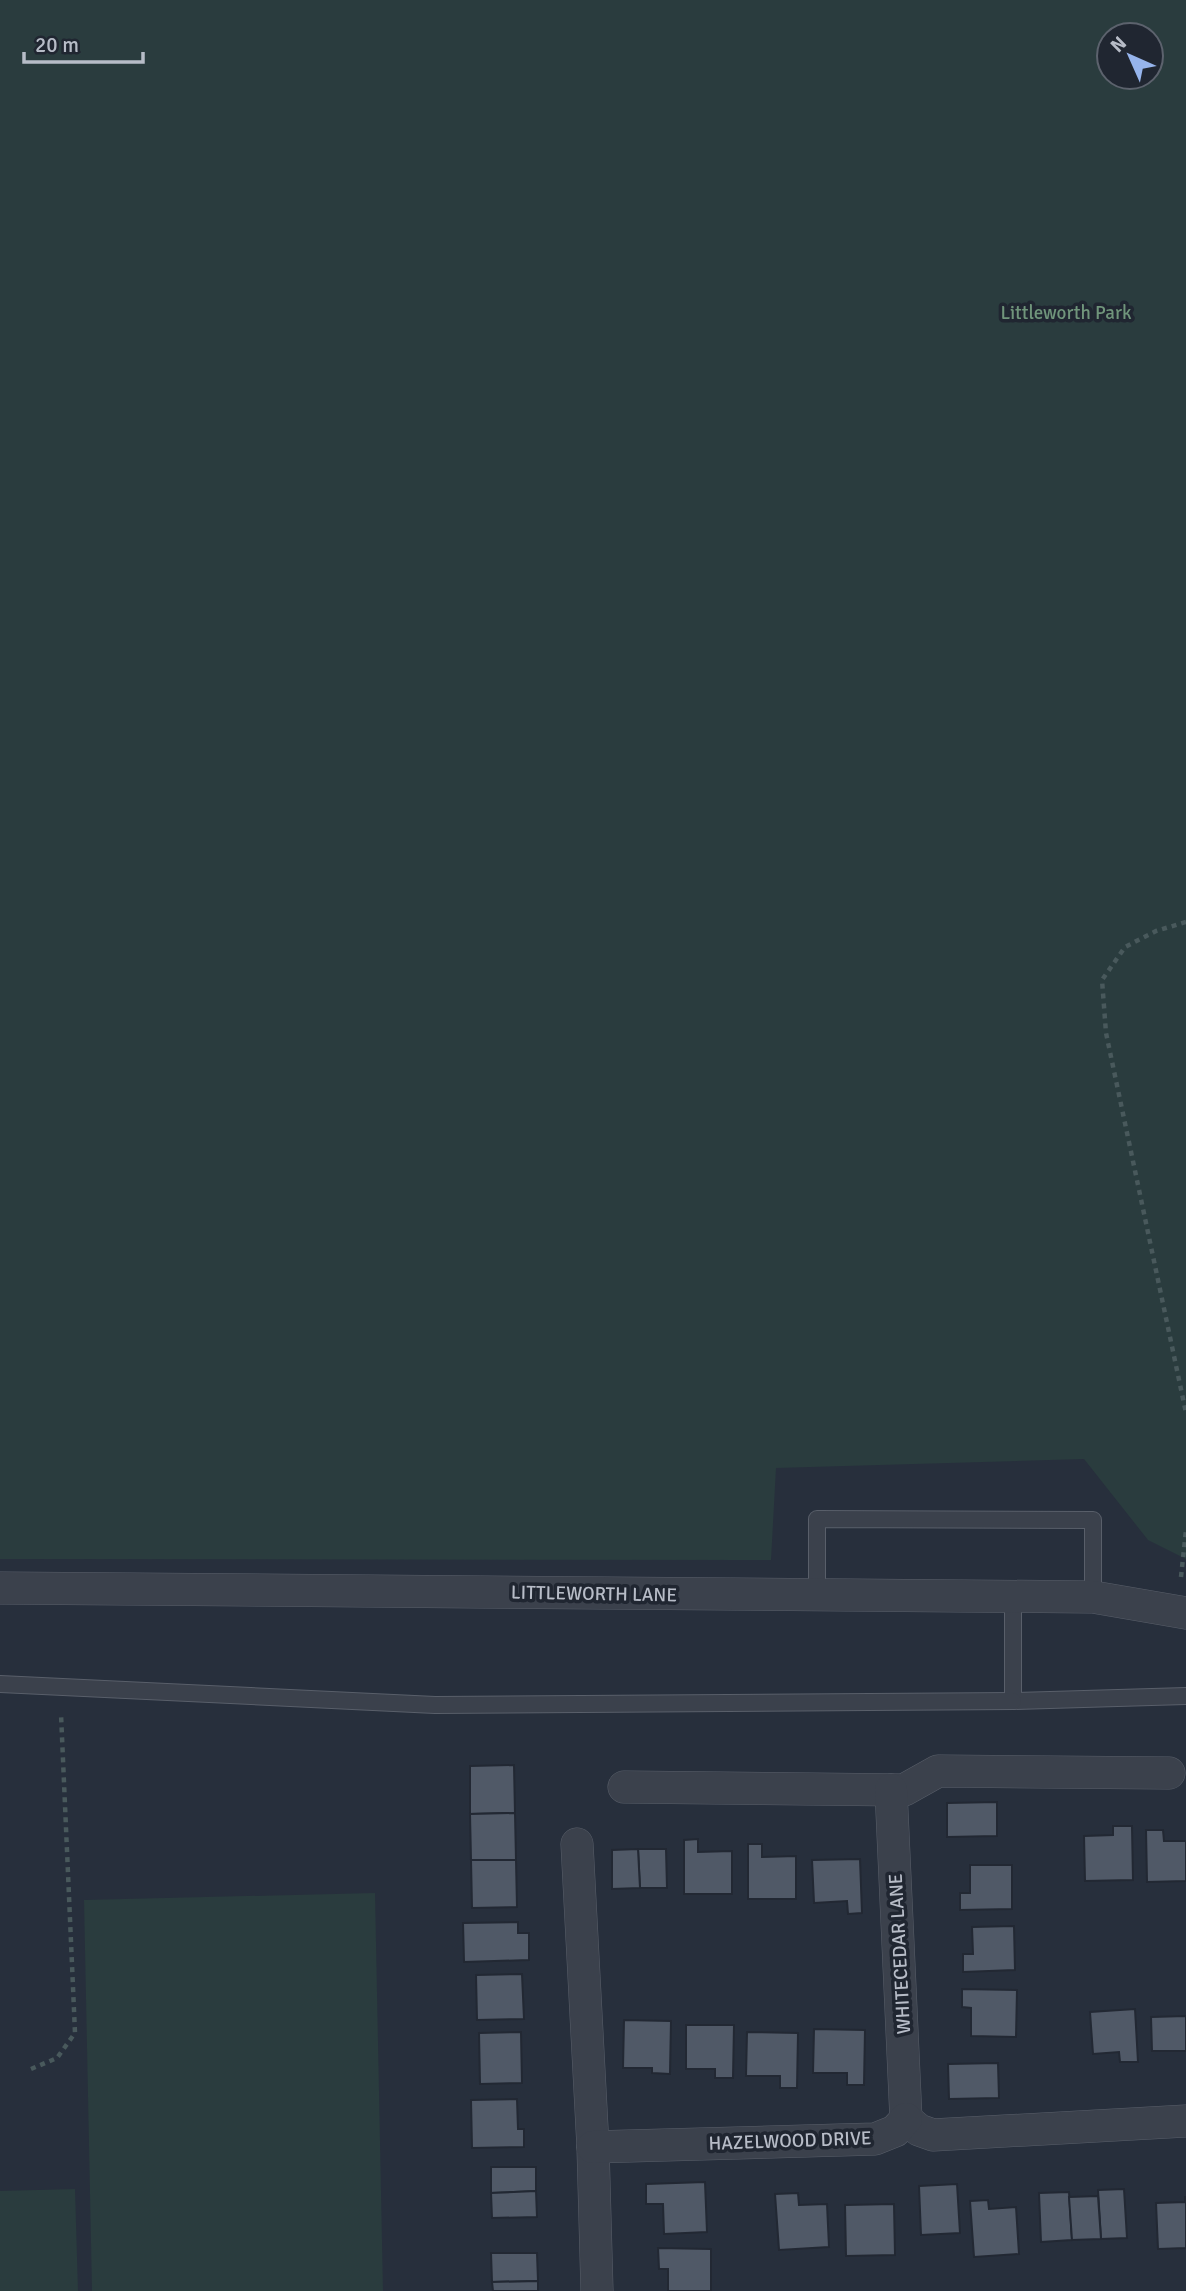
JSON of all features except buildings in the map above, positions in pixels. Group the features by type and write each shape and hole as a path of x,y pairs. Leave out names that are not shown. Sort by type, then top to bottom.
{"street":[{"name":"LITTLEWORTH LANE","path":"0,1588 1093,1597 1182,1613"},
{"path":"624,1787 904,1790 938,1772 1169,1773"},
{"name":"WHITECEDAR LANE","path":"891,1790 906,2119"},
{"path":"577,1844 593,2147 597,2291"},
{"path":"906,2119 919,2130 933,2135 1186,2121"},
{"name":"HAZELWOOD DRIVE","path":"593,2147 875,2139 895,2131 906,2119"}],"lane":[{"path":"817,1595 817,1519 1093,1520 1093,1597"},
{"path":"1013,1597 1013,1701"},
{"path":"0,1684 435,1705 1013,1701 1186,1696"}],"path":[{"path":"1186,922 1156,931 1125,947 1102,980 1106,1033 1186,1413"},
{"path":"1182,1613 1186,1530"},
{"path":"31,2069 57,2058 75,2033 60,1686"}],"green space":[{"name":"Littleworth Park","path":"0,0 1186,0 1186,1559 1148,1540 1084,1459 776,1468 771,1560 0,1559"},
{"path":"375,1893 383,2291 92,2291 84,1900"},
{"path":"75,2189 78,2291 0,2291 0,2191"}]}
